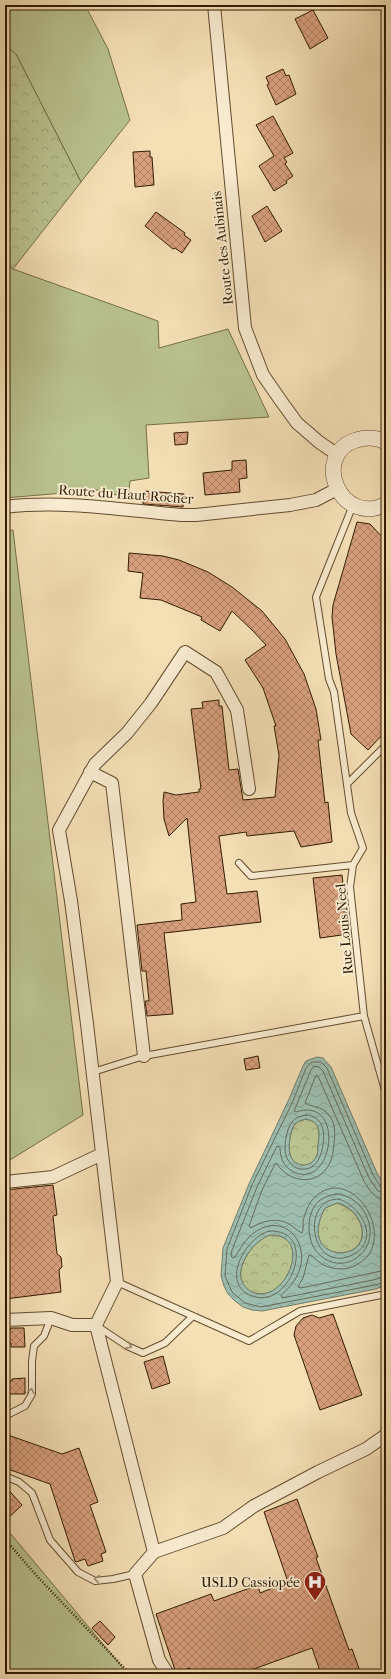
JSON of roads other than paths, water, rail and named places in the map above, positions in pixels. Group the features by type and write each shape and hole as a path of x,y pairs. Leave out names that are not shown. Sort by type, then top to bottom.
{"street":[{"name":"Route des Aubinais","path":"214,5 246,328 263,375 281,402 297,423 319,442 338,455"},
{"path":"386,442 373,438 364,438 352,441 338,455 334,469 334,478 337,489 341,495 353,505 364,508 372,508 386,504"},
{"name":"Route du Haut Rocher","path":"5,507 29,504 60,504 181,515 196,515 290,505 316,500 337,489"},
{"path":"154,1552 96,1325 117,1282 93,1072 71,901 59,830 95,764 127,733 151,703 185,652 216,672 237,710 249,789"},
{"path":"90,772 112,783 144,1056"},
{"path":"5,1182 53,1177 102,1154"},
{"path":"5,1320 51,1318 72,1324 96,1325"},
{"path":"168,1674 159,1660 135,1574 154,1552 223,1528 254,1506 366,1448 386,1435"}],"lane":[{"name":"Rue Louis Neel","path":"353,505 316,597 329,679 334,692 351,813 363,848 353,865 350,887 364,1016 386,1094"},
{"path":"347,784 386,745"},
{"path":"239,863 251,876 353,865"},
{"path":"93,1072 144,1056 364,1016"},
{"path":"117,1282 249,1341 300,1311 386,1294"},
{"path":"96,1325 127,1346 143,1353 165,1343 193,1316"},
{"path":"5,1416 25,1406 32,1394 32,1361 34,1346 44,1336 51,1318"},
{"path":"5,1476 19,1482 32,1493 50,1540 78,1572 95,1581 113,1580 135,1574"}],"water":[{"path":"317,1057 323,1058 331,1067 377,1173 386,1188 386,1285 376,1289 262,1311 252,1310 243,1307 235,1301 228,1294 224,1286 221,1276 223,1248 249,1184 306,1061","holes":["306,1119 311,1120 317,1125 319,1132 318,1151 316,1157 311,1163 302,1165 293,1160 289,1150 293,1127 299,1121","337,1203 349,1208 358,1217 361,1225 362,1238 357,1247 347,1252 337,1252 327,1249 320,1240 318,1226 325,1208","270,1235 284,1238 291,1246 293,1257 290,1269 284,1280 275,1289 264,1294 252,1292 244,1286 241,1278 241,1270 244,1261 249,1252 262,1239"]}],"place":[{"name":"USLD Cassiopée","path":"315,1602"}]}
